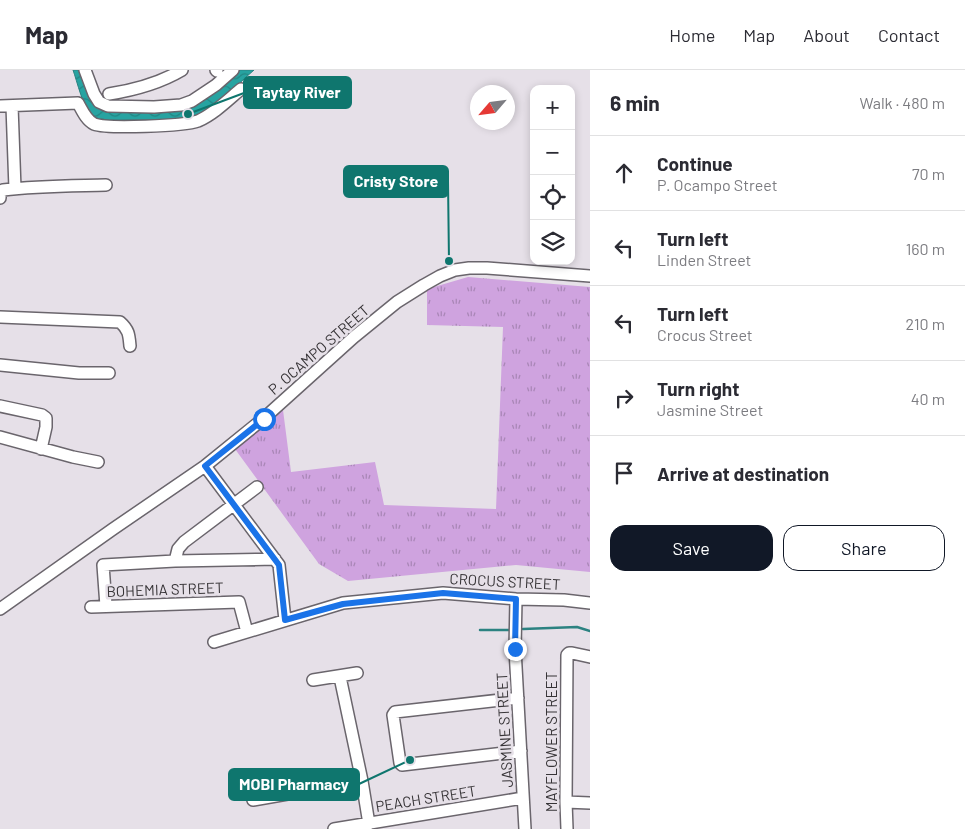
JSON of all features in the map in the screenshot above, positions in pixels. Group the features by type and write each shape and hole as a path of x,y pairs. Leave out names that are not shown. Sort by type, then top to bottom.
{"street":[{"path":"85,70 99,102 108,106 146,107 181,105 192,102 233,70"},
{"path":"109,94 145,86 178,71"},
{"path":"15,189 6,106 78,103 88,119 97,125 166,126 197,121 220,107 241,89"},
{"path":"0,198 3,190 106,185"},
{"name":"P. OCAMPO STREET","path":"0,610 205,466 264,419 396,302 415,290 440,276 455,270 469,268 590,276"},
{"path":"0,316 120,322 126,327 129,334 130,346"},
{"path":"0,364 79,373 109,373"},
{"path":"0,406 42,415 46,418 41,449"},
{"path":"0,437 98,462"},
{"path":"205,466 279,565 285,620"},
{"path":"175,561 178,549 184,542 257,488"},
{"path":"106,606 102,565 275,559"},
{"name":"CROCUS STREET","path":"214,642 343,604 443,593 590,603"},
{"name":"JASMINE STREET","path":"516,599 515,649 525,829"},
{"name":"BOHEMIA STREET","path":"91,607 240,602 247,632"},
{"name":"MAYFLOWER STREET","path":"567,829 566,655 572,653 590,657"},
{"path":"314,680 356,674"},
{"path":"340,676 369,824"},
{"path":"518,698 395,712 393,715 402,765 521,751"},
{"path":"253,800 362,781"},
{"name":"PEACH STREET","path":"334,829 523,798"},
{"path":"566,802 590,803"}],"green space":[{"path":"468,277 590,287 590,572 516,565 348,581 319,564 235,449 283,410 291,472 375,462 384,505 496,509 503,327 427,325 427,289"}],"water":[{"path":"73,70 83,70 95,101 139,112 188,109 208,98 240,70 254,70 217,104 197,115 175,120 110,120 95,118 89,112 83,101"}],"waterway":[{"path":"523,629 577,627 590,631"},
{"path":"480,630 509,630"}],"place":[{"name":"Taytay River","path":"188,114"},
{"name":"Cristy Store","path":"449,261"},
{"name":"MOBI Pharmacy","path":"410,760"}],"route":[{"path":"264,419 205,466 279,565 285,620 343,604 443,593 516,599 515,649"}]}
